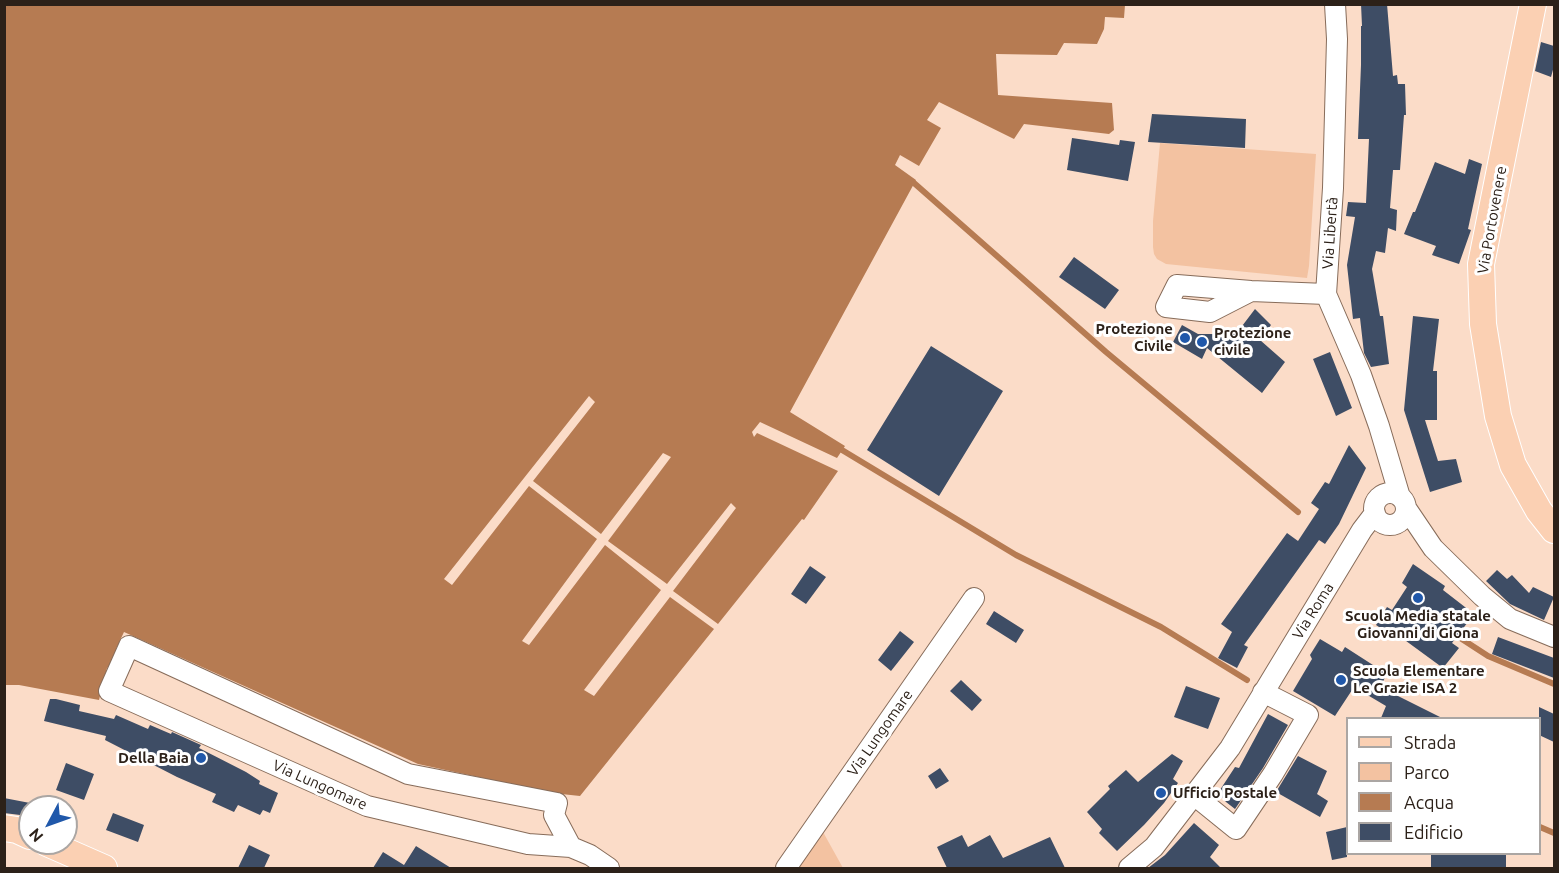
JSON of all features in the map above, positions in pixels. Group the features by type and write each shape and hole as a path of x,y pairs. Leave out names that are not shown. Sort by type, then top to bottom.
{"main road":[{"name":"Via Portovenere","path":"1533,4 1481,264 1483,324 1498,416 1513,465 1539,511 1554,530"},
{"path":"74,855 104,868"}],"street":[{"name":"Via Libertà","path":"1335,4 1333,188 1326,294 1360,375 1386,451 1391,510"},
{"path":"1251,291 1326,294"},
{"path":"1391,510 1482,596 1510,619 1554,637"},
{"name":"Via Roma","path":"1129,868 1154,848 1230,748 1362,530 1391,510"},
{"name":"Via Lungomare","path":"786,868 974,598"},
{"name":"Via Lungomare","path":"571,847 554,815 557,803 408,774 129,646 109,691 367,806 528,844 571,847 590,855 609,868"},
{"path":"1194,795 1236,829 1267,784 1308,715 1263,692"}],"green space":[{"path":"1160,143 1316,154 1307,278 1166,264 1157,259 1153,247 1153,221"},
{"path":"823,832 843,868 797,868"}],"water":[{"path":"5,5 1125,5 1124,18 1105,17 1104,29 1097,44 1064,43 1057,55 996,54 998,95 1112,103 1114,130 1109,134 1024,124 1014,139 939,102 927,120 941,128 919,166 900,155 895,165 916,180 790,412 845,446 837,458 760,422 752,432 754,437 757,433 838,471 804,520 802,519 718,624 673,591 736,508 731,503 667,584 608,541 671,457 663,453 601,534 533,481 595,402 589,396 444,579 452,585 529,486 597,539 522,641 529,645 605,545 661,590 584,690 594,696 670,597 714,629 580,796 552,793 418,764 124,632 116,649 119,659 107,668 99,700 19,685 5,685"}],"building":[{"path":"1361,4 1387,4 1393,76 1397,75 1398,84 1405,84 1406,115 1404,115 1400,170 1393,170 1390,208 1397,210 1396,231 1388,228 1385,253 1376,251 1372,269 1380,316 1383,316 1389,364 1371,367 1364,353 1360,318 1353,319 1347,265 1355,217 1346,216 1348,202 1366,203 1369,139 1358,139"},
{"path":"1541,42 1554,46 1554,66 1551,77 1535,71"},
{"path":"1152,114 1246,119 1245,148 1148,142"},
{"path":"1072,138 1119,145 1120,140 1135,142 1128,181 1067,170"},
{"path":"1469,159 1482,164 1468,229 1471,230 1459,264 1432,255 1436,246 1404,234 1435,162 1465,174"},
{"path":"1074,257 1119,290 1105,309 1059,277"},
{"path":"1255,309 1271,325 1260,340 1285,362 1262,393 1207,348 1202,359 1173,342 1182,325 1198,334 1236,334"},
{"path":"1413,316 1439,319 1433,371 1437,371 1437,420 1425,420 1438,461 1456,459 1462,482 1430,492 1404,410"},
{"path":"931,346 1003,391 939,496 867,450"},
{"path":"1330,352 1352,408 1336,416 1313,359"},
{"path":"1349,445 1366,468 1339,524 1325,544 1319,540 1244,645 1248,647 1237,668 1218,658 1232,632 1221,624 1287,533 1298,541 1319,509 1311,503 1325,482 1329,484"},
{"path":"1413,564 1445,586 1443,590 1474,614 1452,643 1459,648 1443,668 1402,638 1400,641 1376,625 1387,607 1392,610 1407,587 1402,583"},
{"path":"810,566 826,577 806,604 791,594"},
{"path":"1497,570 1507,579 1512,575 1529,593 1533,587 1554,597 1544,620 1510,604 1486,581"},
{"path":"994,611 1024,630 1016,643 986,624"},
{"path":"900,631 914,642 891,671 878,660"},
{"path":"1498,637 1554,658 1554,678 1492,654"},
{"name":"Scuola Elementare Le Grazie ISA 2","path":"1320,639 1342,652 1345,647 1387,674 1380,687 1440,717 1381,717 1386,706 1354,687 1335,716 1293,691 1312,659 1310,655"},
{"path":"961,680 982,700 972,711 950,691"},
{"path":"1186,686 1220,698 1208,729 1174,717"},
{"path":"50,699 80,705 79,711 114,719 116,715 148,729 150,725 201,745 199,748 246,772 260,781 259,784 278,793 270,813 263,810 260,815 238,805 234,812 212,802 216,794 105,740 106,736 44,721"},
{"path":"1539,707 1554,714 1554,742 1541,736 1541,717 1539,717"},
{"path":"1268,714 1288,725 1263,768 1235,809 1218,793 1235,767 1239,768"},
{"path":"1172,754 1183,761 1173,779 1178,783 1164,803 1117,851 1099,833 1102,829 1087,812 1110,789 1108,786 1126,770 1138,782"},
{"path":"1298,756 1327,771 1317,794 1328,801 1320,817 1276,792"},
{"path":"66,763 94,774 84,800 78,798 78,795 56,790"},
{"path":"940,768 949,781 936,789 928,776"},
{"path":"4,798 18,801 18,815 4,813"},
{"path":"113,813 144,825 138,842 106,830"},
{"path":"1194,823 1219,845 1210,857 1221,868 1148,868 1165,855"},
{"path":"1346,827 1347,857 1332,860 1326,832"},
{"path":"962,835 968,847 990,835 1003,858 1050,837 1065,868 947,868 937,847"},
{"path":"249,845 270,855 264,868 238,868"},
{"path":"416,846 451,868 373,868 383,852 404,865"},
{"path":"1431,855 1506,855 1506,868 1431,868"}],"waterway":[{"path":"914,183 1106,352 1298,512"},
{"path":"842,450 1016,555 1161,627 1247,680"},
{"path":"1451,632 1488,656 1554,684"},
{"path":"1541,827 1554,833"}],"place":[{"name":"Protezione Civile","path":"1185,338"},
{"name":"Protezione civile","path":"1202,342"},
{"name":"Scuola Media statale Giovanni di Giona","path":"1418,598"},
{"name":"Scuola Elementare Le Grazie ISA 2","path":"1341,680"},
{"name":"Della Baia","path":"201,758"},
{"name":"Ufficio Postale","path":"1161,793"}]}
